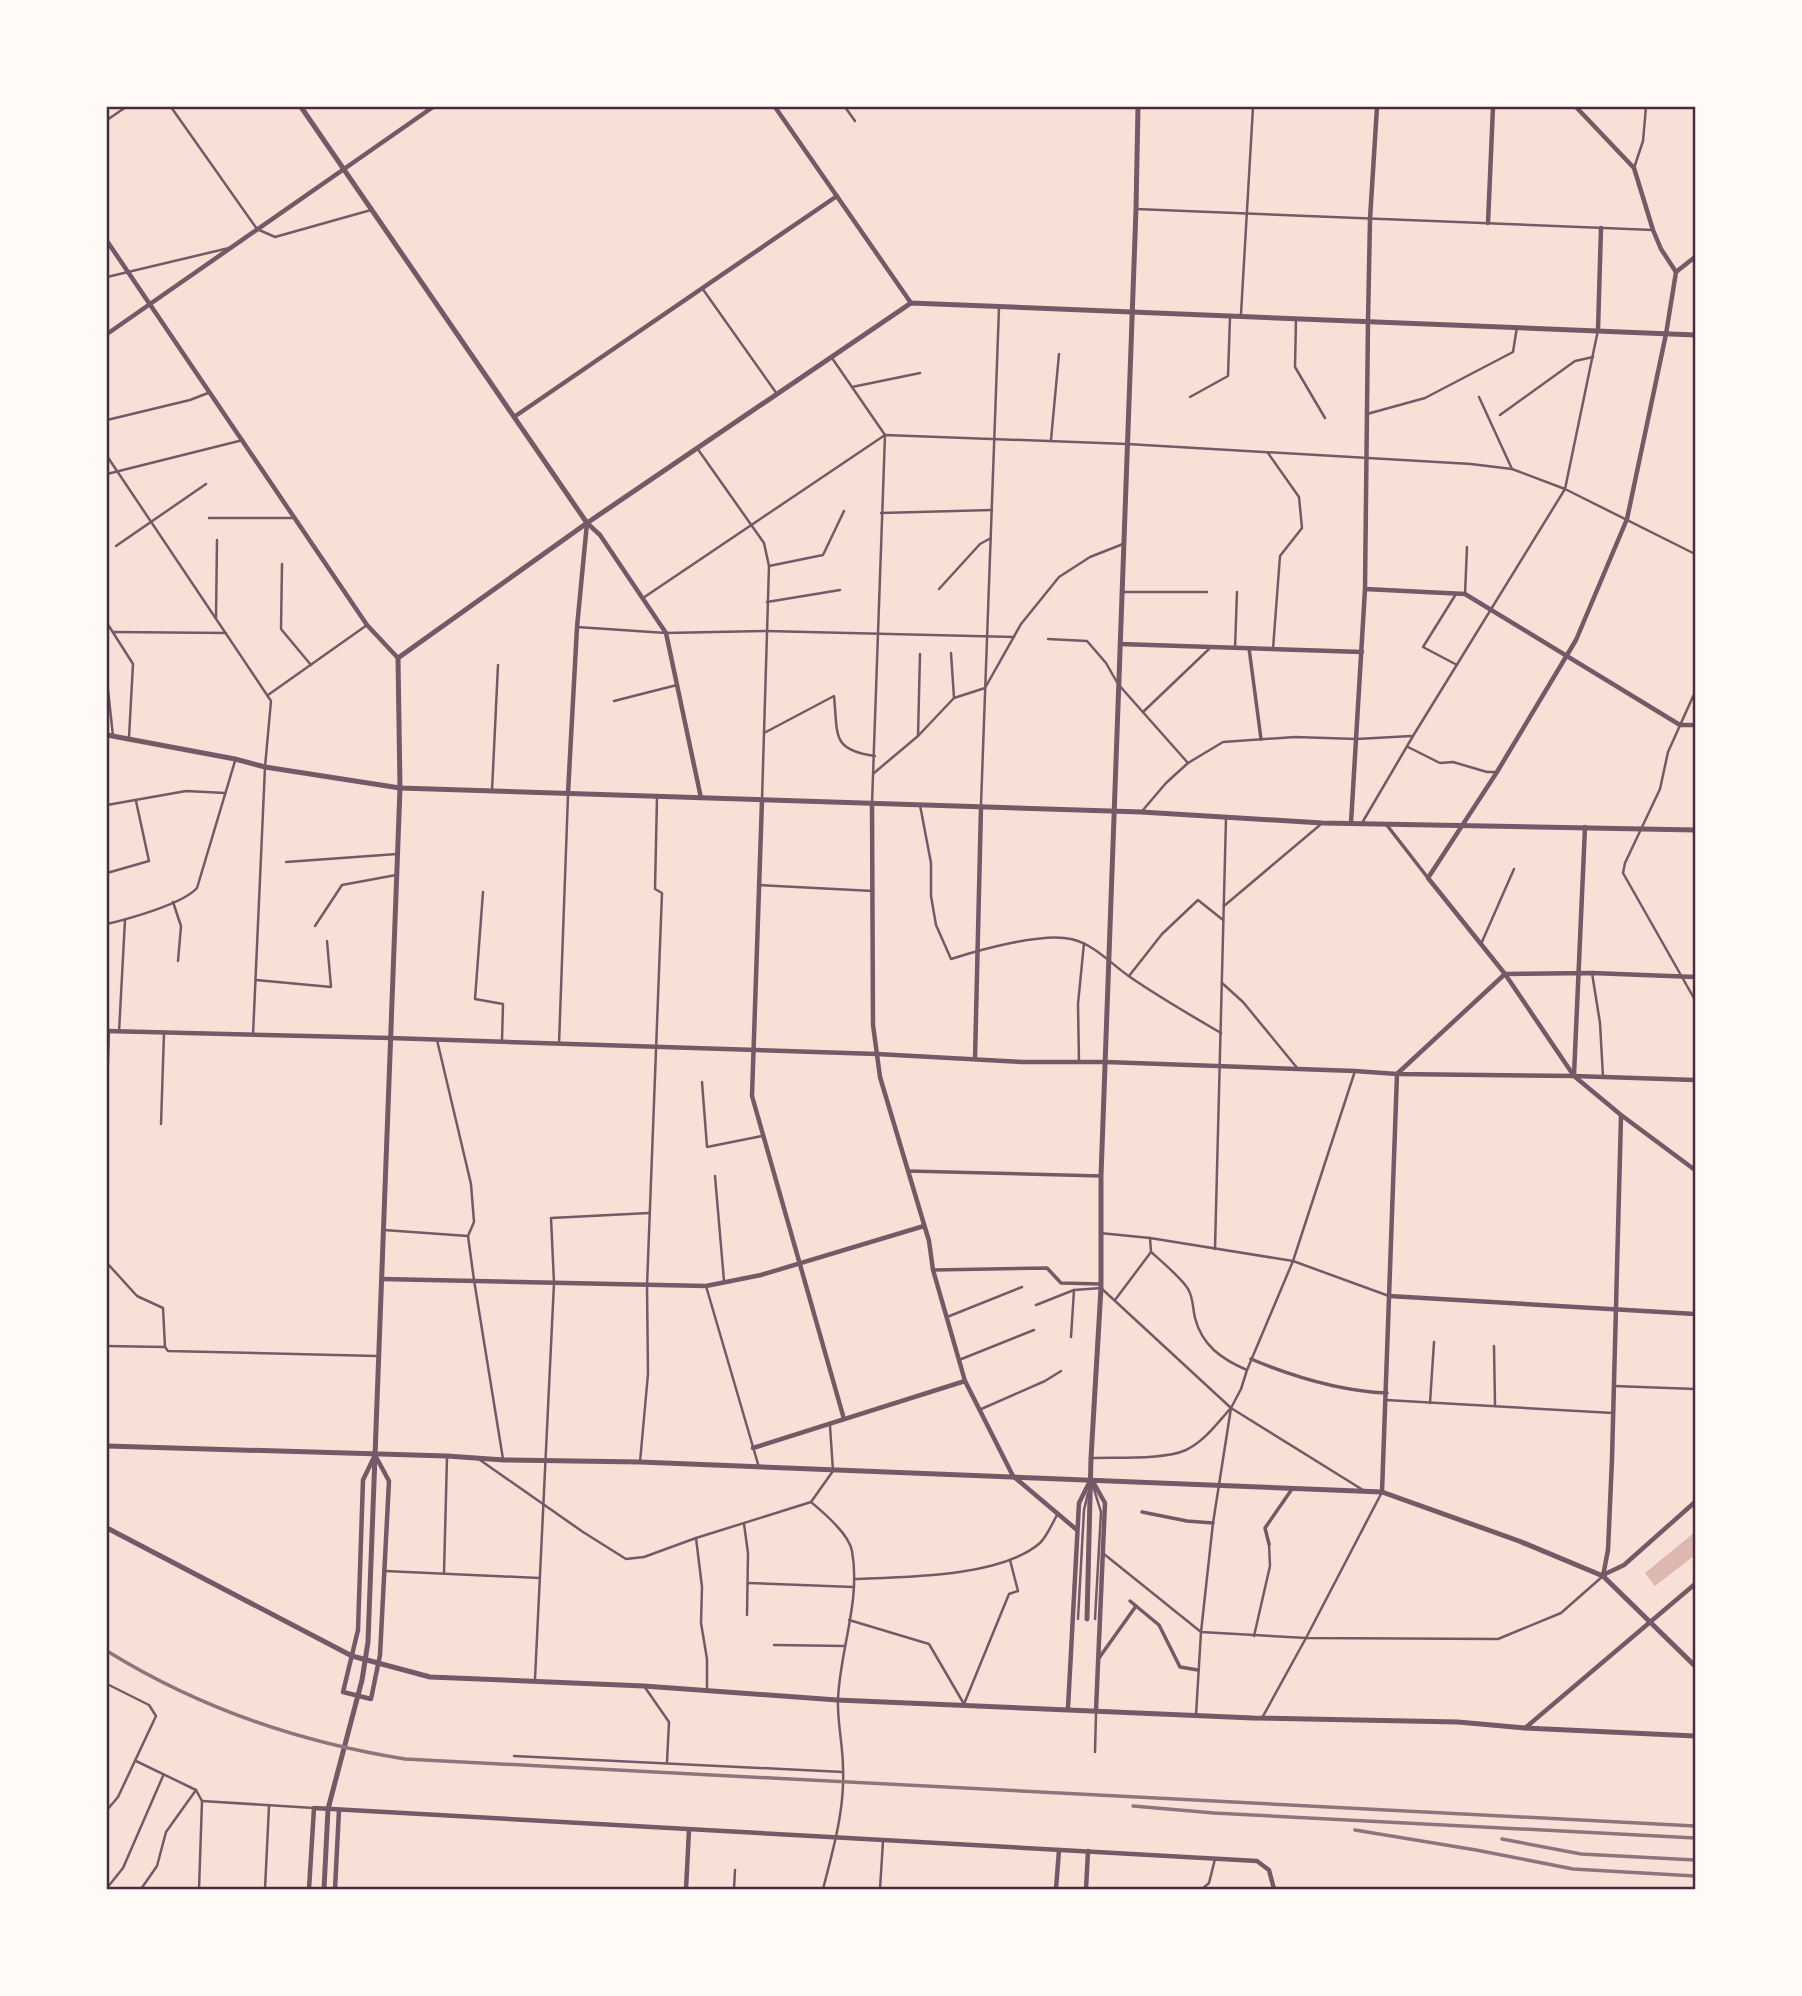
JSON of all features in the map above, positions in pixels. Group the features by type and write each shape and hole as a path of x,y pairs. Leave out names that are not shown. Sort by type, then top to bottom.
{"street":[{"path":"300,107 666,633 701,798"},
{"path":"107,334 433,107"},
{"path":"775,107 911,303"},
{"path":"1087,1619 1091,1458 1101,1286 1101,1176 1138,107"},
{"path":"1351,823 1365,589 1370,219 1377,107"},
{"path":"1488,223 1493,107"},
{"path":"1428,878 1497,772 1576,640 1627,519 1667,334 1676,272 1661,249 1653,230 1634,168 1576,107"},
{"path":"514,417 837,196"},
{"path":"1598,330 1601,228"},
{"path":"107,241 367,625 398,658 400,788 368,1642 362,1680 328,1809 324,1889"},
{"path":"1676,272 1695,257"},
{"path":"398,658 587,523 911,303 1695,335"},
{"path":"568,793 577,627 587,523"},
{"path":"1365,589 1465,594 1680,725 1695,725"},
{"path":"1120,644 1362,652"},
{"path":"1249,648 1261,739"},
{"path":"110,735 265,767 400,788 1141,813 1322,823 1695,830"},
{"path":"762,800 752,1096 844,1419"},
{"path":"873,804 873,1025 880,1077 924,1226 933,1270 965,1381 1013,1476 1077,1530"},
{"path":"975,1059 981,807"},
{"path":"1386,824 1505,974 1574,1076 1620,1115 1695,1170"},
{"path":"1574,1076 1585,827"},
{"path":"1382,1492 1397,1074 1505,974 1591,973 1695,977"},
{"path":"108,1031 877,1054 1397,1074 1695,1080"},
{"path":"1603,1576 1608,1550 1620,1115"},
{"path":"908,1171 1101,1176"},
{"path":"382,1279 706,1286 724,1284 924,1226"},
{"path":"933,1270 1047,1268 1061,1283 1101,1286"},
{"path":"1389,1296 1695,1314"},
{"path":"1251,1359 1356,1392 1387,1393"},
{"path":"753,1448 965,1381"},
{"path":"107,1446 447,1456 480,1460 640,1462 1382,1492 1519,1541 1603,1576 1695,1666"},
{"path":"375,1455 389,1481 379,1664 372,1699 342,1692 358,1630 363,1479 375,1455"},
{"path":"1068,1708 1079,1503 1091,1479"},
{"path":"1091,1479 1105,1503 1096,1710"},
{"path":"1269,1544 1265,1528 1293,1488"},
{"path":"1603,1576 1623,1565 1695,1502"},
{"path":"1142,1512 1213,1523"},
{"path":"107,1528 352,1656 430,1677 644,1686 838,1700 1262,1718 1458,1722 1695,1736"},
{"path":"1525,1728 1695,1584"},
{"path":"1130,1601 1159,1625 1180,1667 1198,1670"},
{"path":"1098,1658 1136,1606"},
{"path":"309,1889 314,1808 1256,1861 1269,1870 1274,1889"},
{"path":"335,1889 339,1810"},
{"path":"686,1889 689,1830"},
{"path":"1056,1889 1059,1850"},
{"path":"1086,1889 1088,1851"}],"lane":[{"path":"107,120 126,107"},
{"path":"171,107 257,229 275,237 371,210"},
{"path":"845,107 855,121"},
{"path":"1241,317 1254,107"},
{"path":"1634,168 1643,141 1646,107"},
{"path":"1136,209 1653,230"},
{"path":"107,277 229,248"},
{"path":"702,288 777,394"},
{"path":"981,807 999,308"},
{"path":"1190,397 1228,376 1230,317"},
{"path":"1296,319 1295,367 1325,418"},
{"path":"1367,414 1425,398 1513,352 1517,327"},
{"path":"1362,823 1565,489 1598,330"},
{"path":"1051,440 1059,354"},
{"path":"832,357 885,435 873,804"},
{"path":"1500,415 1575,361 1593,357"},
{"path":"852,387 920,373"},
{"path":"107,420 190,400 210,391"},
{"path":"1479,397 1512,469"},
{"path":"643,598 885,435 1127,444 1471,464 1512,469 1565,489 1695,554"},
{"path":"107,474 243,440"},
{"path":"697,448 764,543 769,566 762,800"},
{"path":"1268,453 1299,497 1302,528 1280,556 1273,649"},
{"path":"107,456 271,701 265,767 253,1035"},
{"path":"116,546 206,484"},
{"path":"881,513 992,510"},
{"path":"769,566 823,555 844,511"},
{"path":"209,518 295,518"},
{"path":"939,589 980,544 991,538"},
{"path":"216,618 217,540"},
{"path":"874,773 918,736 954,698 985,688 1021,624 1059,577 1090,557 1123,544"},
{"path":"1465,594 1467,547"},
{"path":"282,564 281,629 311,665"},
{"path":"767,602 840,590"},
{"path":"1122,592 1207,592"},
{"path":"1235,648 1237,592"},
{"path":"1457,594 1423,647 1457,665"},
{"path":"107,622 133,664 129,739"},
{"path":"268,695 367,625"},
{"path":"577,627 666,633 766,631 1014,637"},
{"path":"114,632 226,633"},
{"path":"1048,639 1087,640 1106,663 1118,684 1188,763"},
{"path":"1143,712 1210,647"},
{"path":"951,653 954,698"},
{"path":"918,736 920,654"},
{"path":"492,791 498,665"},
{"path":"107,681 110,735"},
{"path":"614,701 677,685"},
{"path":"1695,692 1668,752 1660,789 1625,863 1623,873 1695,1000"},
{"path":"764,733 834,696 838,732 843,746 854,753 875,756"},
{"path":"1141,813 1166,783 1188,763 1223,743 1261,739 1413,736"},
{"path":"1408,747 1440,763 1453,762 1487,772 1497,772"},
{"path":"107,924 173,902 192,894 197,888 235,759"},
{"path":"107,805 186,790 226,793"},
{"path":"559,1044 568,793"},
{"path":"640,1462 648,1374 646,1286 662,893 655,889 657,796"},
{"path":"107,873 149,861 136,800"},
{"path":"920,805 931,863 931,896 936,925 951,959 976,950 1055,937 1084,943 1129,976 1221,1033"},
{"path":"1215,1249 1226,818"},
{"path":"1224,906 1322,823"},
{"path":"286,863 397,854"},
{"path":"1481,944 1514,869"},
{"path":"315,926 342,885 396,875"},
{"path":"758,885 873,891"},
{"path":"483,892 475,999 503,1004 502,1042"},
{"path":"1129,976 1163,934 1198,900 1223,920"},
{"path":"173,902 181,926 178,961"},
{"path":"118,1032 125,920"},
{"path":"256,981 331,987 327,940"},
{"path":"1079,1062 1078,1004 1084,943"},
{"path":"1591,973 1600,1023 1603,1077"},
{"path":"1222,983 1243,1002 1298,1069"},
{"path":"107,1088 108,1031"},
{"path":"161,1124 164,1033"},
{"path":"437,1040 471,1184 474,1222 468,1236 503,1460"},
{"path":"1091,1458 1158,1455 1186,1450 1201,1440 1231,1408 1293,1261 1355,1071"},
{"path":"702,1082 707,1147 762,1136"},
{"path":"715,1176 724,1284"},
{"path":"535,1683 541,1503 554,1283 551,1217 649,1213"},
{"path":"384,1230 468,1236"},
{"path":"1100,1233 1150,1238 1293,1261 1389,1296"},
{"path":"1115,1301 1151,1252 1150,1238"},
{"path":"1151,1252 1168,1266 1189,1290 1199,1332 1209,1347 1223,1359 1247,1370"},
{"path":"107,1263 137,1296 163,1308 165,1346 168,1350 379,1356"},
{"path":"706,1286 758,1467"},
{"path":"1036,1305 1074,1290 1101,1286 1231,1408 1363,1490"},
{"path":"947,1317 1022,1287"},
{"path":"1071,1337 1074,1290"},
{"path":"959,1360 1034,1330"},
{"path":"1430,1403 1434,1342"},
{"path":"107,1346 165,1346"},
{"path":"1494,1346 1494,1406"},
{"path":"979,1410 1045,1381 1060,1371"},
{"path":"1614,1386 1695,1389"},
{"path":"1386,1400 1613,1413"},
{"path":"1195,1715 1213,1523 1231,1408"},
{"path":"480,1460 626,1559 644,1557 811,1502 834,1471 830,1423"},
{"path":"444,1573 447,1456"},
{"path":"1078,1619 1084,1510 1091,1479"},
{"path":"1091,1479 1101,1512 1095,1619"},
{"path":"1262,1718 1382,1492"},
{"path":"811,1502 834,1523 852,1547 854,1579 838,1700 844,1772 836,1839 823,1889"},
{"path":"854,1579 931,1577 1010,1560 1042,1541 1057,1515"},
{"path":"743,1524 748,1553 747,1615"},
{"path":"696,1538 702,1587 701,1623 707,1659 707,1691"},
{"path":"1254,1636 1270,1566 1269,1544"},
{"path":"1104,1555 1201,1632 1306,1639 1497,1639 1560,1613 1603,1576"},
{"path":"849,1620 929,1644 964,1704 1010,1594 1018,1591 1010,1560"},
{"path":"386,1571 539,1578"},
{"path":"748,1583 853,1587"},
{"path":"774,1646 845,1646"},
{"path":"107,1685 149,1705 156,1716 118,1797 107,1810"},
{"path":"644,1686 669,1722 667,1762"},
{"path":"1095,1752 1096,1710"},
{"path":"514,1756 844,1772"},
{"path":"136,1761 196,1790 202,1801 199,1889"},
{"path":"107,1888 123,1868 163,1776"},
{"path":"141,1889 157,1866 166,1832 196,1790"},
{"path":"202,1801 314,1808"},
{"path":"265,1889 269,1806"},
{"path":"880,1889 883,1841"},
{"path":"1202,1889 1209,1883 1215,1859"},
{"path":"734,1889 735,1870"}],"shaded area":[{"path":"1695,1532 1695,1555 1655,1586 1645,1573"}],"railway":[{"path":"107,1651 177,1690 250,1720 326,1743 405,1759 1695,1826"},
{"path":"1133,1806 1214,1813 1695,1838"},
{"path":"1355,1830 1573,1869 1695,1876"},
{"path":"1502,1839 1581,1854 1695,1860"}]}
